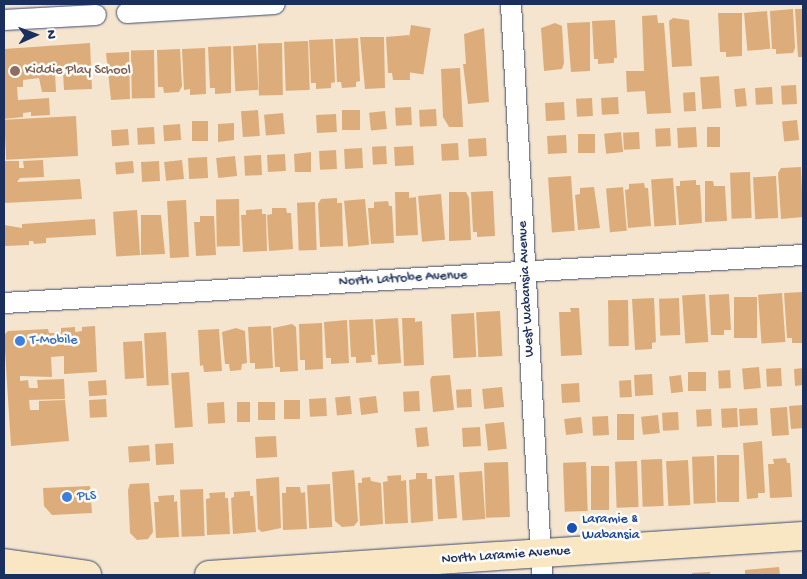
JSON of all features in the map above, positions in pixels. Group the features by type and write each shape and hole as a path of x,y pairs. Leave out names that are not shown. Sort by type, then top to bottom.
{"street":[{"path":"127,13 275,4"},
{"name":"West Wabansia Avenue","path":"511,4 541,565"},
{"path":"4,20 96,15"},
{"name":"North Latrobe Avenue","path":"4,303 803,255"},
{"name":"North Laramie Avenue","path":"209,575 541,565 803,536"},
{"path":"4,564 87,575"}],"building":[{"path":"793,9 795,48 793,53 776,54 776,49 772,49 770,11"},
{"path":"795,9 803,9 803,57 798,57"},
{"path":"767,11 770,49 747,51 744,13"},
{"path":"718,13 742,13 742,56 726,57 726,52 720,52"},
{"path":"657,15 658,23 664,23 671,113 647,114 645,91 627,92 626,71 644,71 642,16"},
{"path":"673,18 689,20 692,66 672,67 669,21"},
{"path":"615,20 617,58 614,58 614,63 598,64 598,59 594,59 592,21"},
{"path":"590,22 590,71 571,72 567,23"},
{"path":"555,23 562,26 564,63 562,69 544,71 541,28"},
{"path":"411,25 431,28 423,75 404,71"},
{"path":"484,28 489,102 468,104 463,64 466,64 464,34"},
{"path":"409,35 410,80 393,80 392,73 388,73 386,37"},
{"path":"360,37 384,37 385,88 365,89"},
{"path":"358,38 360,81 356,82 356,87 342,88 341,82 337,82 335,39"},
{"path":"333,39 335,82 331,83 331,88 316,89 316,83 311,83 309,40"},
{"path":"308,41 310,90 286,91 284,42"},
{"path":"90,43 92,89 64,90 63,72 55,72 56,92 42,92 39,78 23,80 23,87 17,87 18,100 49,98 50,115 31,116 31,112 23,113 23,117 4,119 4,49"},
{"path":"258,43 282,43 283,95 259,95"},
{"path":"256,45 258,90 235,91 233,46"},
{"path":"231,46 231,93 215,94 215,88 210,88 208,47"},
{"path":"205,48 206,94 190,95 190,89 184,90 182,49"},
{"path":"180,49 182,86 179,92 164,93 163,87 158,87 157,50"},
{"path":"131,50 154,50 155,98 132,98"},
{"path":"129,52 130,99 111,100 106,53"},
{"path":"460,68 463,127 449,127 443,117 441,69"},
{"path":"719,76 721,108 702,109 700,77"},
{"path":"796,85 797,104 782,105 781,86"},
{"path":"772,87 773,104 756,105 755,88"},
{"path":"745,88 747,106 736,107 734,89"},
{"path":"695,92 696,111 684,112 683,93"},
{"path":"618,97 619,114 602,115 601,98"},
{"path":"592,98 593,116 577,117 576,99"},
{"path":"564,102 565,120 546,121 545,103"},
{"path":"411,107 412,125 396,126 395,108"},
{"path":"436,109 437,126 420,127 419,110"},
{"path":"258,110 260,136 243,137 241,111"},
{"path":"342,110 360,110 360,130 342,130"},
{"path":"385,111 387,129 371,131 369,113"},
{"path":"283,113 285,134 266,136 264,115"},
{"path":"336,114 337,132 317,133 316,115"},
{"path":"76,116 78,156 6,160 4,120"},
{"path":"797,120 799,140 784,141 782,122"},
{"path":"192,121 208,121 208,141 192,141"},
{"path":"234,123 234,140 218,142 218,124"},
{"path":"180,124 181,140 164,141 163,125"},
{"path":"154,127 155,144 138,145 137,128"},
{"path":"696,127 697,147 678,148 677,128"},
{"path":"707,127 720,127 720,147 707,147"},
{"path":"670,128 671,146 656,147 655,129"},
{"path":"128,129 129,145 112,146 111,130"},
{"path":"621,132 623,152 606,154 604,134"},
{"path":"639,132 640,149 624,150 623,133"},
{"path":"578,134 595,134 595,153 578,153"},
{"path":"566,135 567,153 548,154 547,136"},
{"path":"486,138 487,156 469,157 468,139"},
{"path":"458,143 459,160 442,161 441,144"},
{"path":"386,146 387,164 373,165 372,147"},
{"path":"413,146 414,165 395,166 394,147"},
{"path":"362,148 363,168 345,169 344,149"},
{"path":"336,150 337,169 320,170 319,151"},
{"path":"311,152 311,172 295,172 294,154"},
{"path":"285,154 286,171 268,172 267,155"},
{"path":"261,155 262,175 245,176 244,156"},
{"path":"235,156 237,176 218,178 216,158"},
{"path":"207,157 208,178 189,179 188,158"},
{"path":"43,160 44,177 20,178 17,182 80,179 82,199 4,203 4,161 19,161 19,168 24,168 23,161"},
{"path":"182,160 184,179 166,181 164,162"},
{"path":"133,161 134,173 116,175 115,163"},
{"path":"159,161 160,181 142,182 141,162"},
{"path":"801,167 803,217 781,219 778,173 781,168"},
{"path":"750,172 752,218 732,219 730,173"},
{"path":"571,176 575,231 552,232 548,178"},
{"path":"776,176 778,218 755,219 753,177"},
{"path":"673,178 676,225 654,226 651,180"},
{"path":"696,180 696,185 700,185 702,223 679,225 676,186 680,186 680,181"},
{"path":"705,181 713,181 714,186 725,186 727,221 705,222"},
{"path":"644,183 645,188 648,188 651,226 628,228 625,190 629,189 629,184"},
{"path":"594,187 600,228 578,230 575,195 580,194 580,188"},
{"path":"623,187 627,231 610,232 606,188"},
{"path":"493,191 495,236 477,237 477,232 473,232 471,192"},
{"path":"395,192 409,192 409,198 416,197 418,235 396,236"},
{"path":"449,192 466,192 469,198 471,240 449,241"},
{"path":"441,194 445,240 422,242 418,196"},
{"path":"337,198 337,203 342,203 343,246 320,247 318,204 321,199"},
{"path":"216,199 239,199 240,246 217,246"},
{"path":"365,199 369,245 348,247 344,201"},
{"path":"186,200 189,257 170,258 167,201"},
{"path":"388,201 389,206 392,206 394,243 371,244 368,208 374,208 374,202"},
{"path":"315,202 317,250 299,251 297,203"},
{"path":"272,208 286,208 287,213 291,213 293,249 269,251 267,215 272,214"},
{"path":"262,209 262,214 266,214 267,251 243,252 241,215 246,215 246,210"},
{"path":"137,210 140,255 116,257 113,212"},
{"path":"141,215 161,215 165,254 141,255"},
{"path":"200,216 214,216 216,255 196,256 194,222 200,222"},
{"path":"95,219 96,235 46,238 46,243 34,244 33,241 29,241 29,245 4,246 4,225 22,228 22,224"},
{"path":"803,292 803,343 792,343 792,338 787,338 784,293"},
{"path":"782,293 785,342 761,344 758,295"},
{"path":"705,294 708,342 685,343 682,296"},
{"path":"729,294 731,330 724,330 724,335 711,335 709,295"},
{"path":"734,297 757,297 757,338 734,338"},
{"path":"654,298 656,342 652,343 652,349 635,350 632,299"},
{"path":"679,298 680,335 660,336 659,299"},
{"path":"608,300 628,300 629,346 609,346"},
{"path":"570,308 579,308 582,355 561,356 559,312 571,312"},
{"path":"500,311 502,356 478,357 476,312"},
{"path":"474,313 476,357 453,358 451,314"},
{"path":"398,318 401,363 378,364 375,320"},
{"path":"402,318 415,318 415,322 422,321 424,365 404,366"},
{"path":"373,319 375,355 371,355 372,362 356,363 356,357 351,357 349,320"},
{"path":"347,320 349,363 331,364 331,358 326,358 324,322"},
{"path":"322,323 323,369 305,370 305,360 300,360 299,324"},
{"path":"292,324 296,327 298,371 280,372 280,367 275,367 273,328"},
{"path":"95,326 97,372 64,374 64,356 51,357 52,377 20,376 20,381 28,380 29,388 38,388 37,380 64,379 65,399 29,400 30,410 39,410 39,401 65,400 69,441 11,446 4,335 8,331 48,329 49,333 61,333 61,328 75,327 75,332 82,331 82,327"},
{"path":"271,326 273,368 255,369 255,363 250,363 248,327"},
{"path":"236,328 245,331 247,363 242,364 241,370 230,371 229,364 225,364 222,332"},
{"path":"219,329 222,371 204,372 203,365 200,366 198,330"},
{"path":"166,332 169,385 147,386 144,333"},
{"path":"142,341 144,378 125,379 123,342"},
{"path":"759,367 761,388 744,389 742,368"},
{"path":"781,368 782,386 767,387 766,369"},
{"path":"803,368 803,385 795,386 794,369"},
{"path":"730,370 731,388 719,389 718,371"},
{"path":"189,372 193,427 175,428 171,373"},
{"path":"688,372 706,372 706,391 688,391"},
{"path":"652,374 653,395 635,396 634,375"},
{"path":"450,375 454,410 433,412 430,380 432,376"},
{"path":"681,375 683,392 671,393 669,376"},
{"path":"106,380 107,395 89,396 88,381"},
{"path":"631,380 632,397 620,398 619,381"},
{"path":"579,383 580,402 562,403 561,384"},
{"path":"502,387 504,407 484,409 482,389"},
{"path":"471,389 472,407 457,408 456,390"},
{"path":"419,391 420,411 404,412 403,392"},
{"path":"350,396 352,414 337,415 335,398"},
{"path":"376,396 378,413 361,415 359,398"},
{"path":"326,398 327,416 310,417 309,399"},
{"path":"106,399 107,417 90,418 89,400"},
{"path":"284,400 300,400 300,419 284,419"},
{"path":"224,402 225,423 208,424 207,403"},
{"path":"237,402 250,402 250,422 237,422"},
{"path":"258,402 275,402 275,420 258,420"},
{"path":"803,405 803,428 791,429 789,406"},
{"path":"787,407 789,435 772,436 770,408"},
{"path":"737,408 738,427 722,428 721,409"},
{"path":"757,408 758,425 740,426 739,409"},
{"path":"711,409 712,426 697,427 696,410"},
{"path":"678,412 679,430 663,431 662,413"},
{"path":"617,414 634,414 634,440 617,440"},
{"path":"658,415 660,433 643,435 641,417"},
{"path":"608,416 609,435 593,436 592,417"},
{"path":"581,417 583,433 566,435 564,419"},
{"path":"504,422 507,449 488,451 485,424"},
{"path":"427,427 429,446 417,447 415,428"},
{"path":"480,427 481,446 463,447 462,428"},
{"path":"276,436 277,457 256,458 255,437"},
{"path":"762,441 765,493 758,493 758,498 747,499 743,443"},
{"path":"173,443 174,464 156,465 155,444"},
{"path":"149,445 150,461 129,462 128,446"},
{"path":"717,455 739,455 739,502 717,502"},
{"path":"714,456 716,503 694,504 692,457"},
{"path":"786,458 787,463 790,463 792,497 770,498 768,464 774,464 773,459"},
{"path":"662,459 664,506 643,507 641,460"},
{"path":"688,460 690,505 668,506 666,461"},
{"path":"637,461 639,507 617,508 615,462"},
{"path":"508,462 510,517 486,518 484,463"},
{"path":"586,462 588,511 565,512 563,463"},
{"path":"591,466 609,466 609,510 591,510"},
{"path":"354,470 358,521 354,526 342,527 335,521 332,472"},
{"path":"482,471 485,519 462,520 459,473"},
{"path":"416,473 427,473 427,479 432,479 433,521 411,523 409,480 416,479"},
{"path":"401,475 401,481 406,480 408,523 385,524 383,482 388,481 387,476"},
{"path":"454,475 457,518 438,519 435,476"},
{"path":"279,477 281,528 262,532 258,529 256,479"},
{"path":"370,477 371,481 381,483 383,524 360,526 358,483 362,483 362,478"},
{"path":"149,483 153,532 148,539 137,540 130,533 128,490 130,484"},
{"path":"330,484 332,527 309,528 307,485"},
{"name":"PLS","path":"90,486 92,513 52,515 44,506 43,488"},
{"path":"286,487 300,487 301,493 305,492 307,529 283,530 282,493 286,493"},
{"path":"203,489 205,536 182,537 180,490"},
{"path":"250,491 250,496 253,496 256,532 233,534 231,498 234,497 234,492"},
{"path":"225,492 225,498 228,498 230,534 207,535 206,499 210,498 209,493"},
{"path":"174,495 174,502 177,501 179,537 156,538 154,502 159,502 158,496"},
{"path":"779,567 780,575 745,575 745,570"},
{"path":"710,572 710,575 692,575 692,573"}],"place":[{"name":"Kiddie Play School","path":"15,71"},
{"name":"T-Mobile","path":"20,341"},
{"name":"PLS","path":"67,497"},
{"name":"Laramie & Wabansia","path":"572,528"}]}
